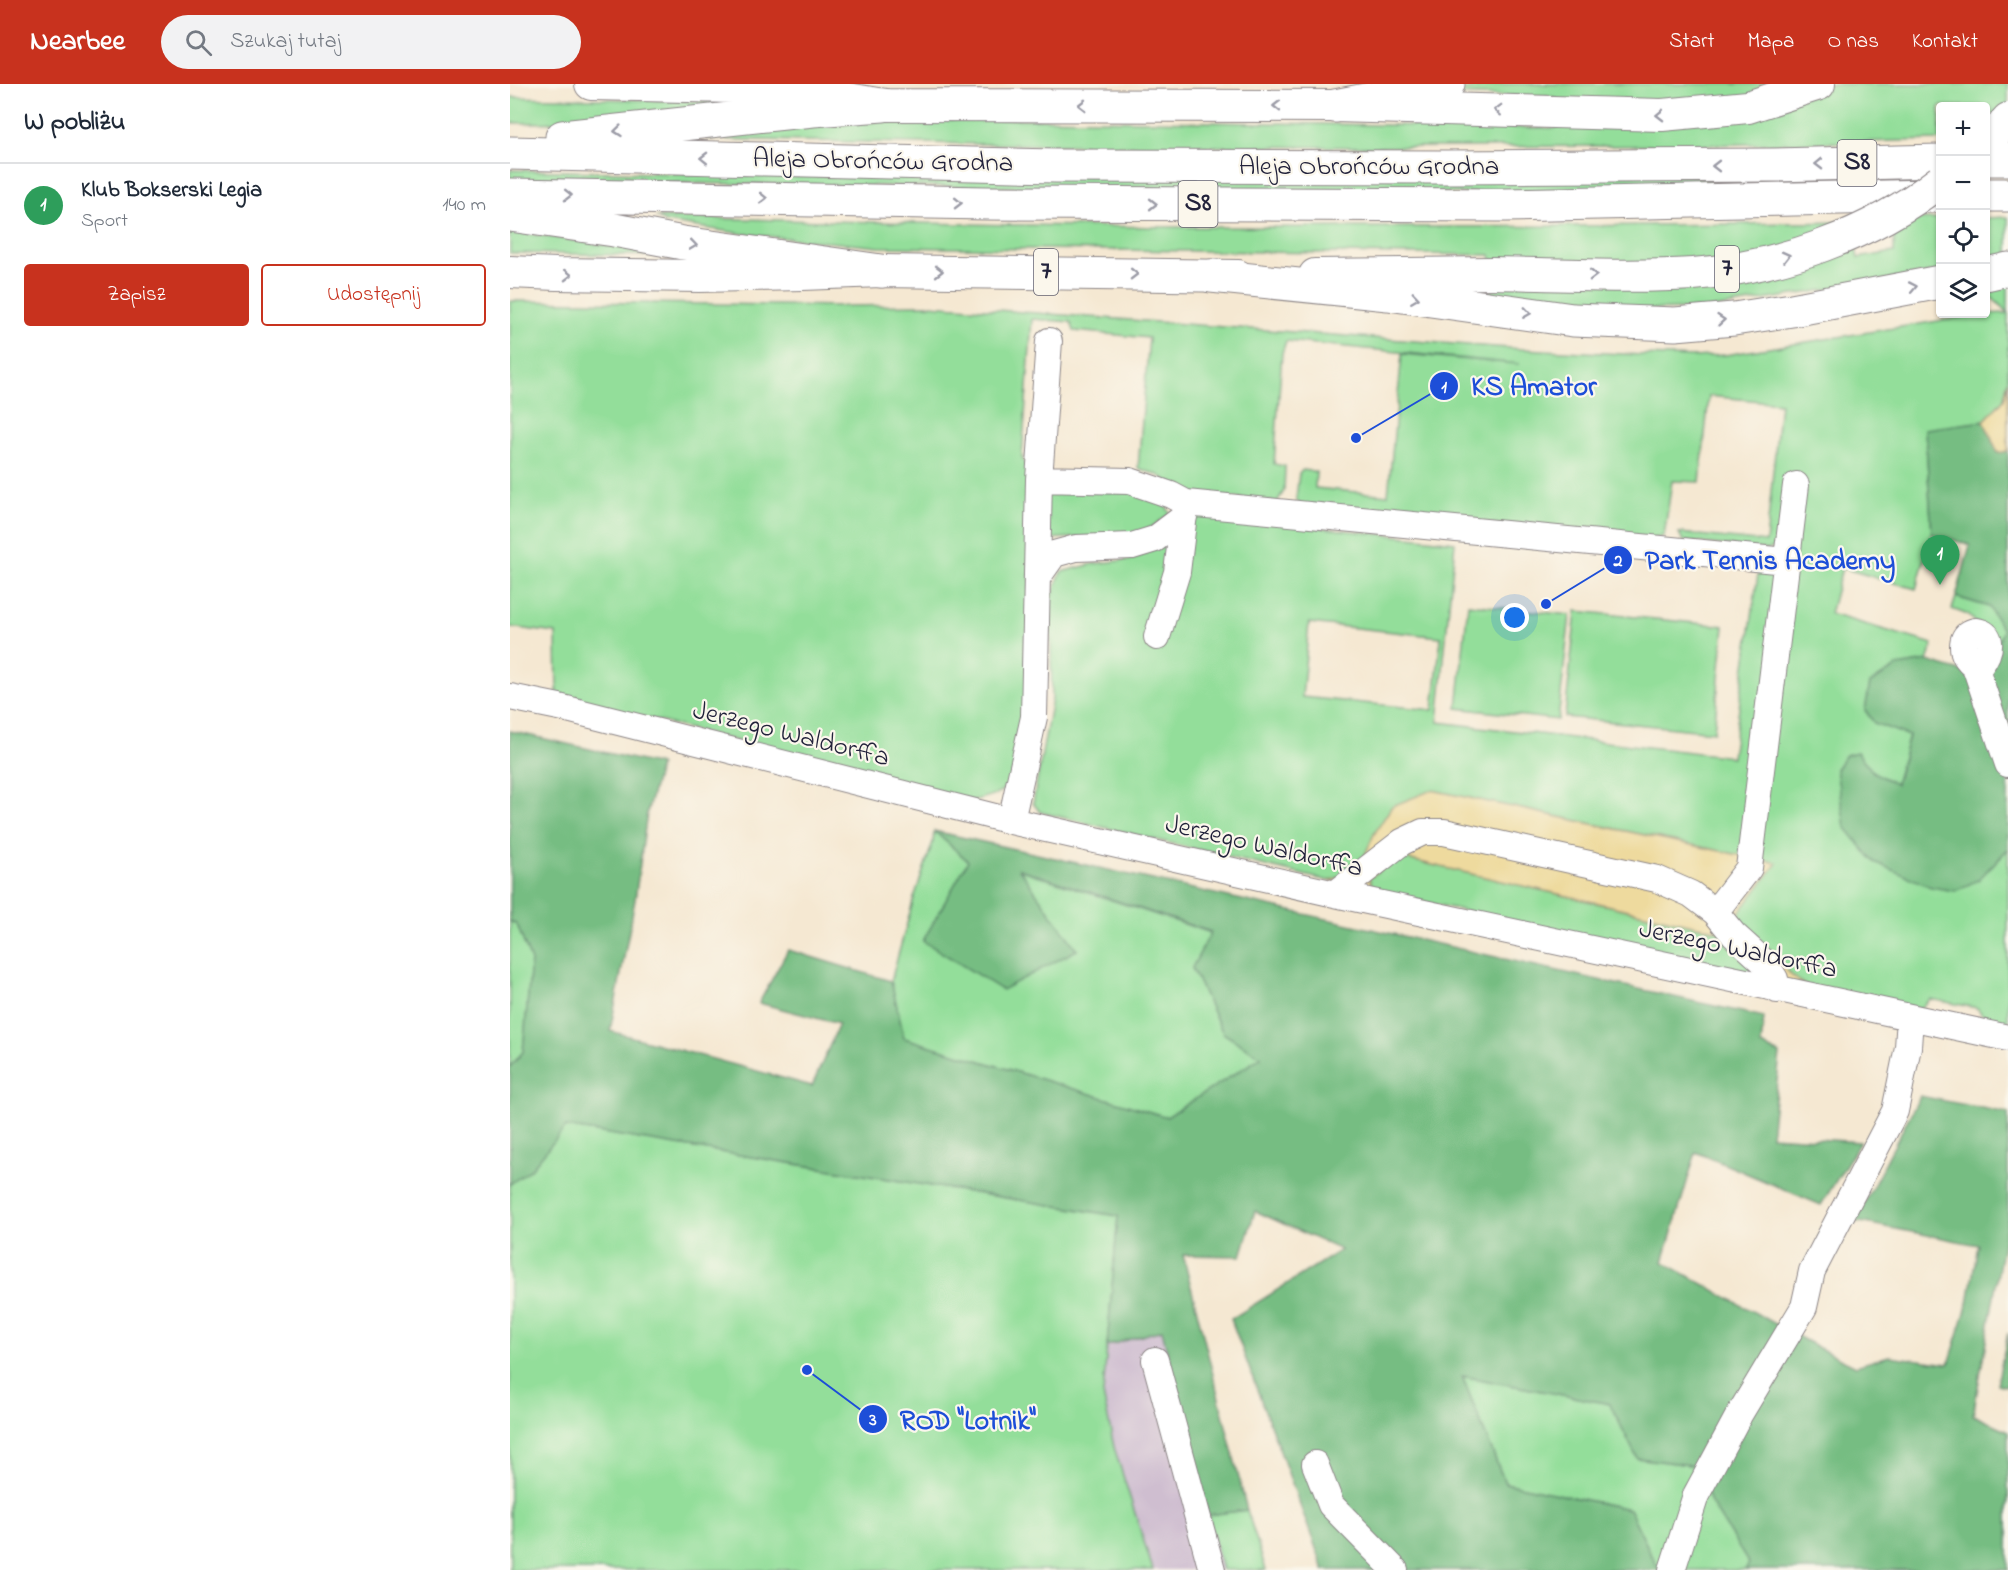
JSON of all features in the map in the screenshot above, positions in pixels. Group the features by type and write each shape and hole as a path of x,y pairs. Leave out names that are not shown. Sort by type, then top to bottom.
{"highway":[{"path":"1335,106 1448,84"},
{"path":"510,143 813,110 883,105"},
{"name":"Aleja Obrońców Grodna","path":"510,153 1068,166 1445,168 1936,161"},
{"path":"1990,159 2008,159"},
{"name":"Aleja Obrońców Grodna","path":"510,195 987,203 1506,205 1936,196"},
{"path":"1990,195 2008,195"},
{"name":"7","path":"510,215 614,230 683,243 881,271"},
{"path":"1990,273 2008,270"},
{"path":"1211,276 1388,294 1574,320 1675,324 1734,319 1936,283"}],"main road":[{"path":"591,84 784,88 883,105 1335,106 1662,115 1748,107 1819,84"},
{"path":"1990,139 2008,119"},
{"name":"7","path":"881,271 1211,276 1694,273 1743,267 1796,254 1851,234 1912,202 1936,185"},
{"path":"510,272 700,276 881,271"}],"street":[{"path":"1011,821 1034,717 1039,478 1049,341"},
{"path":"1039,478 1130,481 1171,495 1185,510 1786,561"},
{"path":"1715,912 1749,868 1796,485"},
{"path":"1037,578 1054,554 1076,548 1132,546 1155,539 1185,510"},
{"path":"1157,637 1177,572 1185,510"},
{"path":"1132,546 1177,572"},
{"path":"1975,666 2008,764"},
{"name":"Jerzego Waldorffa","path":"510,697 559,707 1011,821 1335,894 2008,1038"},
{"path":"1335,894 1402,842 1423,832 1444,832 1657,879 1691,894 1715,912 1734,934 1765,963 1775,979 1777,990"},
{"path":"1672,1570 1696,1495 1739,1415 1804,1307 1812,1271 1895,1111 1908,1047 1910,1018"},
{"path":"1155,1360 1212,1570"},
{"path":"1315,1464 1331,1505 1395,1570"}],"shaded area":[{"path":"1162,1330 1222,1570 1153,1570 1114,1447 1103,1394 1107,1346"}],"green space":[{"path":"1500,84 2008,84 2008,138 1990,139 1990,102 1936,102 1936,140 1632,146 1323,147 706,139 812,126 927,120 1036,119 1556,128 1556,97 1437,94"},
{"path":"510,97 732,102 733,106 613,122 510,123"},
{"path":"510,170 809,176 1936,174 1936,185 1463,193 510,181"},
{"path":"656,217 1184,227 1851,222 1858,258 1894,252 1894,220 1936,219 1936,272 1708,309 1609,310 1445,288 1494,289 1491,255 879,247 744,234 665,222"},
{"path":"2008,217 2008,260 1990,263 1990,218"},
{"path":"510,231 679,256 510,253"},
{"path":"2008,283 2008,312 1990,296 1990,286"},
{"path":"510,301 843,306 929,305 1522,349 1694,357 1725,355 1957,318 1990,318 1990,314 2008,313 2008,381 2004,399 1984,421 1925,430 1932,534 1916,589 1842,568 1830,614 1933,644 1927,661 1898,666 1865,710 1874,723 1909,736 1895,784 1873,772 1857,752 1846,755 1836,769 1978,880 2008,849 2008,1020 2002,1023 1988,1022 1977,1008 1930,999 1920,1009 1806,986 1736,925 1740,911 1776,863 1432,790 1369,856 1342,876 1329,881 1040,812 1033,803 1052,699 1050,602 1061,572 1093,564 1133,559 1175,538 1203,512 1455,542 1438,722 1732,757 1759,567 1780,561 1776,546 1768,550 1683,541 1679,533 1766,542 1780,403 1709,396 1700,482 1672,481 1664,536 1653,539 1301,506 1296,499 1299,473 1303,470 1316,472 1315,488 1388,495 1402,354 1519,364 1286,341 1282,353 1274,464 1285,466 1284,491 1277,502 1184,493 1160,476 1138,468 1149,338 1074,331 1071,322 1032,319 1022,457 1032,483 1027,719 1009,785 997,794 972,801 557,695 556,633 510,627","holes":["1309,623 1441,637 1433,710 1302,697"]},
{"path":"1984,421 1998,453 2008,451 2008,742 1984,672 1991,663 2003,630 1989,607 1956,597 1970,545 1932,534 1925,429"},
{"path":"1064,491 1139,492 1165,503 1170,514 1140,535 1044,539 1045,494"},
{"path":"1956,597 1989,607 2003,630 1998,644 1968,615 1952,609"},
{"path":"1468,604 1570,615 1558,720 1457,708"},
{"path":"1576,611 1724,626 1714,732 1565,717"},
{"path":"1927,661 1974,675 2008,777 2008,849 1978,880 1955,891 1931,887 1874,862 1845,827 1836,769 1846,755 1857,752 1873,772 1896,784 1909,736 1874,723 1865,710 1870,683 1898,666"},
{"path":"510,731 660,765 647,813 635,900 610,1031 812,1086 839,1024 759,1003 788,950 891,981 904,1038 1167,1117 1261,1057 1223,1033 1192,968 1211,932 1019,869 1077,950 1002,990 923,941 968,861 934,831 1764,1017 1761,1045 1780,1054 1771,1136 1860,1142 1821,1205 1696,1152 1663,1262 1856,1366 1889,1356 1949,1364 1968,1303 1978,1245 1855,1221 1920,1096 2008,1113 2008,1216 1973,1415 2008,1431 2008,1570 1745,1570 1749,1564 1711,1503 1698,1466 1637,1458 1610,1404 1462,1376 1505,1483 1629,1509 1659,1570 1324,1570 1231,1319 1341,1250 1255,1211 1241,1256 1183,1255 1247,1510 1208,1515 1162,1330 1107,1346 1118,1216 566,1127 531,1169 510,1184 510,1067 523,1052 531,961 517,925 510,921"},
{"path":"934,831 968,861 923,941 1077,950 1018,869 1211,933 1192,968 1223,1033 1262,1057 1167,1117 904,1038 891,981 914,898 933,842"},
{"path":"1398,857 1723,932 1761,975 1374,891 1369,878"},
{"path":"510,921 517,925 531,961 523,1052 510,1067"},
{"path":"565,1127 1118,1216 1103,1394 1114,1447 1153,1570 510,1570 510,1184 531,1169"},
{"path":"2008,1333 2008,1387 1997,1384"},
{"path":"1462,1376 1611,1404 1637,1458 1698,1466 1711,1503 1750,1565 1745,1570 1659,1570 1629,1509 1505,1483"},
{"path":"1247,1510 1266,1570 1222,1570 1208,1515"}],"sand":[{"path":"2008,381 2008,451 1998,453 1984,421 2004,399"},
{"path":"1432,790 1777,863 1740,911 1736,925 1806,986 1761,975 1723,932 1398,857 1369,878 1374,891 1329,881 1339,878 1361,864 1374,834 1392,806"}],"place":[{"name":"KS Amator","path":"1356,438"},
{"name":"Klub Bokserski Legia","path":"1940,585"},
{"name":"Park Tennis Academy","path":"1546,604"},
{"name":"ROD \"Lotnik\"","path":"807,1370"}]}
